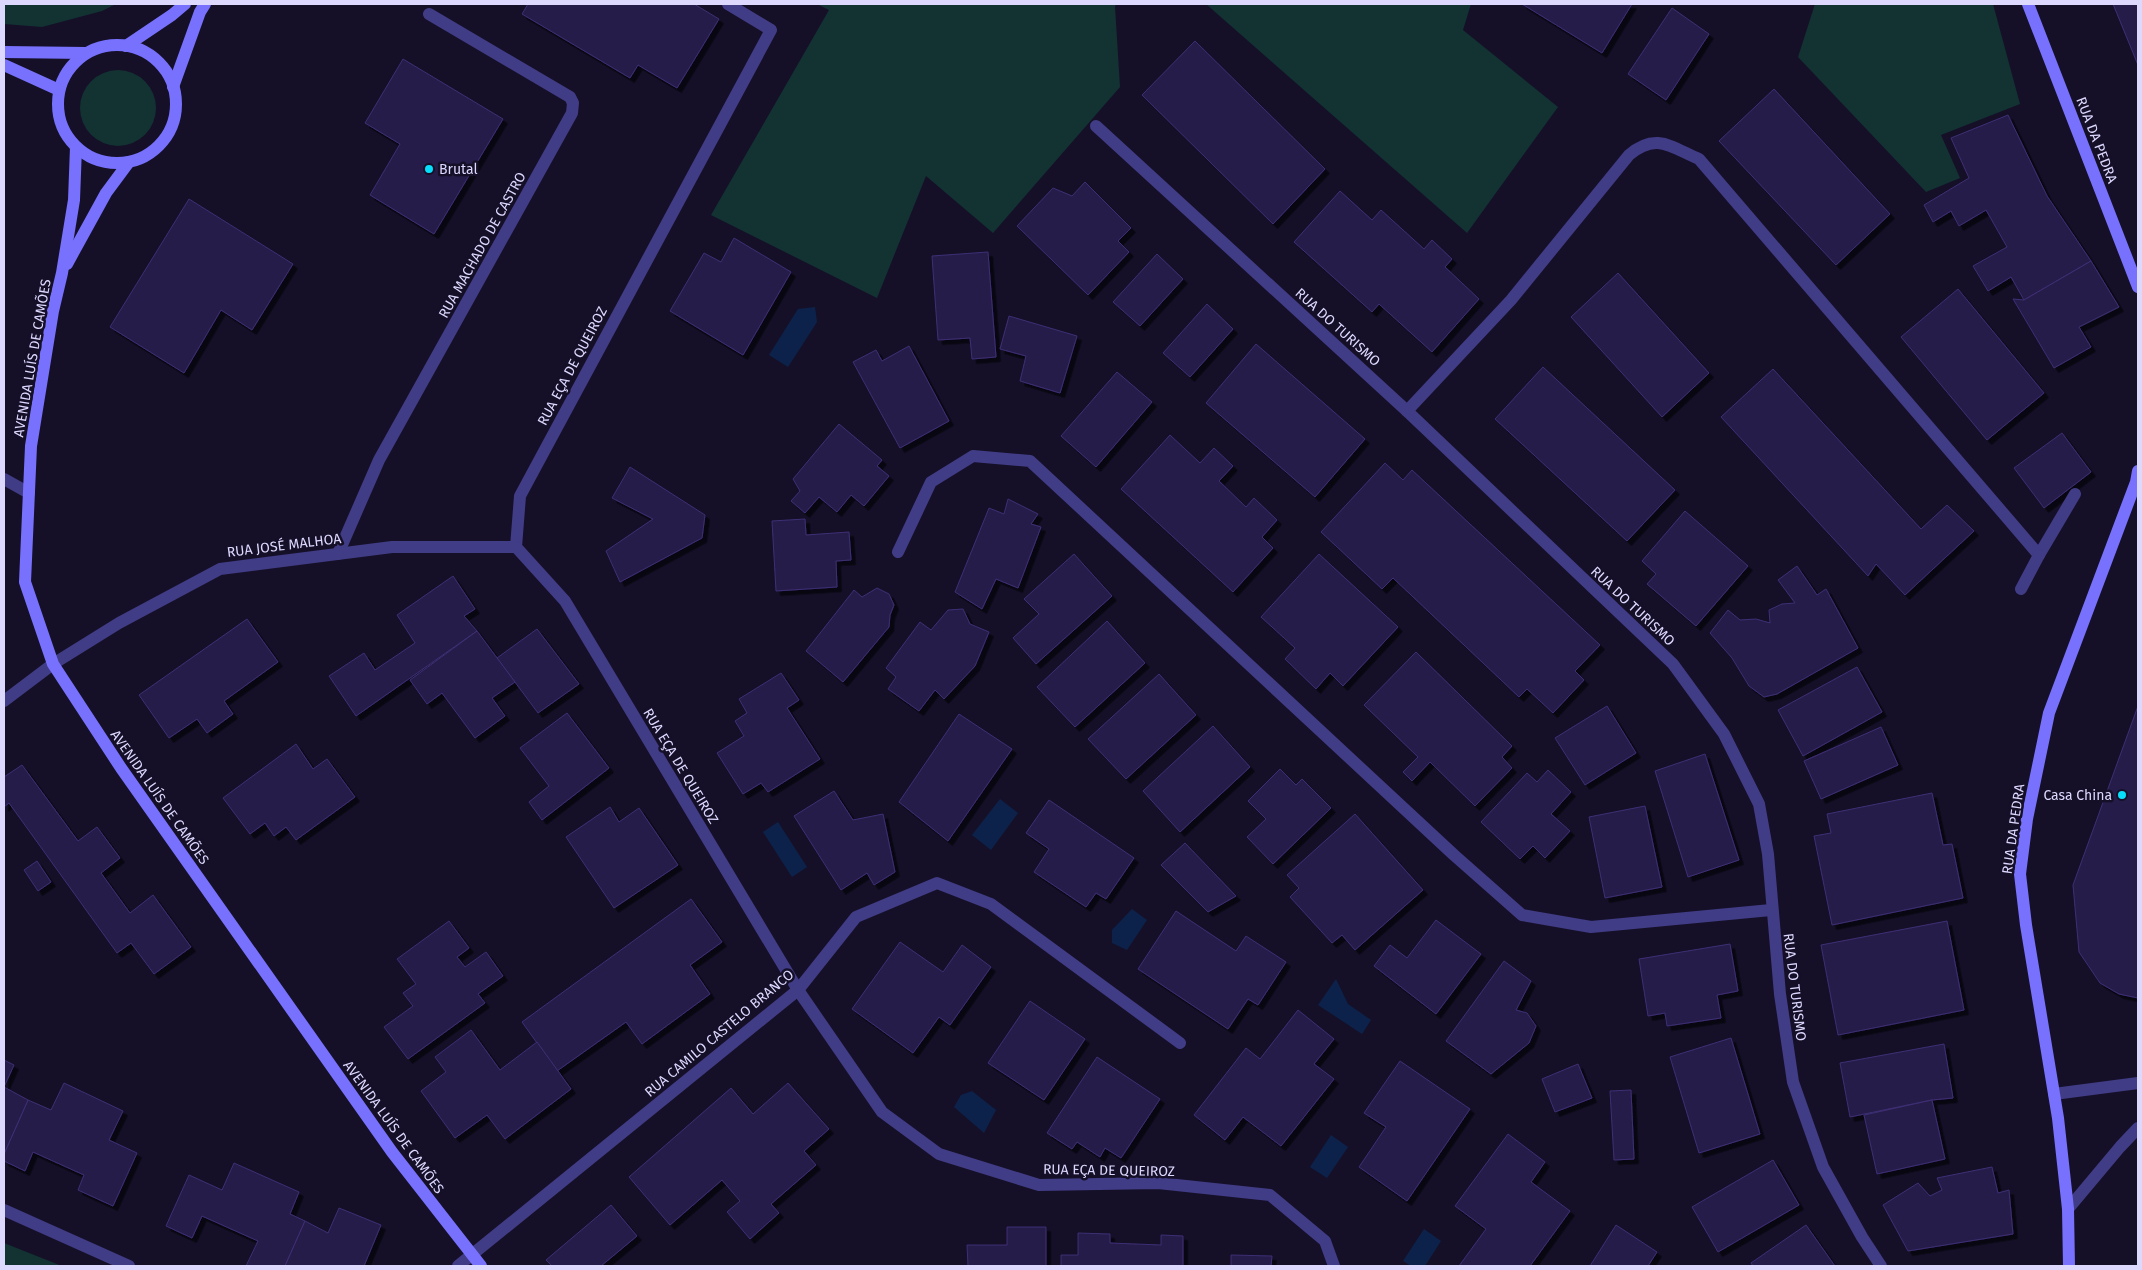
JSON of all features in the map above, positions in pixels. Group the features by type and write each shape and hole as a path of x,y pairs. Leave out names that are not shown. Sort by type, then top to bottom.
{"street":[{"path":"126,46 172,15 184,4"},
{"path":"173,87 200,12 205,4"},
{"name":"RUA EÇA DE QUEIROZ","path":"728,4 771,30 520,496 516,547 565,601 798,990 882,1112 939,1154 1039,1186 1158,1184 1270,1195 1324,1241 1334,1266"},
{"name":"RUA DA PEDRA","path":"2028,4 2138,287"},
{"name":"RUA MACHADO DE CASTRO","path":"338,554 379,460 572,113 573,103 570,97 429,14"},
{"path":"112,44 126,46 142,50 156,59 166,71 173,87 176,106 172,125 162,142 147,155 129,162 110,162 92,158 76,147 64,130 58,111 59,90 65,76 74,63 86,53 112,44"},
{"path":"4,52 86,53"},
{"path":"4,65 59,90"},
{"name":"RUA DO TURISMO","path":"1096,126 1407,410 1673,664 1718,726 1759,804 1768,854 1771,910 1780,994 1793,1082 1823,1167 1862,1237 1881,1266"},
{"path":"1407,410 1511,300 1629,155 1641,145 1655,142 1699,159 2039,555"},
{"path":"62,273 74,200 76,147"},
{"path":"62,273 106,193 129,162"},
{"name":"AVENIDA LUÍS DE CAMÕES","path":"62,273 53,311 31,446 25,582 53,664 121,768 381,1136 481,1266"},
{"path":"898,552 931,482 973,456 1030,461 1454,855 1522,914 1591,927 1771,910"},
{"name":"RUA DA PEDRA","path":"2069,1266 2068,1210 2054,1094 2026,925 2020,874 2027,819 2049,713 2136,482 2138,471"},
{"path":"4,479 29,493"},
{"path":"2021,590 2075,494"},
{"name":"RUA JOSÉ MALHOA","path":"4,701 53,664 119,623 220,569 392,548 516,547"},
{"name":"RUA CAMILO CASTELO BRANCO","path":"458,1266 798,990 856,918 937,884 992,904 1180,1043"},
{"path":"2054,1094 2138,1082"},
{"path":"2068,1210 2120,1146 2138,1128"},
{"path":"4,1210 129,1266"}],"green space":[{"path":"4,4 116,4 102,11 42,27 4,24"},
{"path":"817,4 1117,4 1115,6 1120,87 993,233 926,176 877,298 711,215 829,10"},
{"path":"1206,4 1471,4 1463,30 1558,107 1467,233"},
{"path":"1815,4 1993,4 2020,104 1941,135 1960,178 1926,192 1798,57"},
{"path":"118,70 132,73 145,81 153,94 156,108 153,122 145,135 132,143 118,146 104,143 91,135 83,122 80,108 83,94 91,81 104,73"},
{"path":"4,1243 62,1266 4,1266"}],"water":[{"path":"815,307 817,322 788,367 769,355 798,309"},
{"path":"1000,799 1018,813 991,850 972,835"},
{"path":"778,822 807,867 792,877 763,832"},
{"path":"1132,909 1147,920 1127,950 1112,943 1112,930"},
{"path":"1336,979 1348,1004 1371,1020 1362,1034 1318,1005"},
{"path":"972,1091 996,1110 984,1133 954,1107 961,1095"},
{"path":"1331,1135 1348,1147 1327,1178 1310,1167"},
{"path":"1424,1229 1441,1241 1425,1266 1411,1266 1403,1261"}],"building":[{"path":"528,4 694,4 719,19 677,88 638,65 630,78 522,14"},
{"path":"1522,4 1632,4 1602,53"},
{"path":"2113,4 2138,4 2138,65"},
{"path":"1672,8 1709,34 1666,100 1628,74"},
{"path":"1195,41 1325,169 1273,224 1142,95"},
{"name":"Brutal","path":"403,59 503,119 434,234 370,195 400,144 365,123"},
{"path":"1774,89 1890,214 1836,265 1719,141"},
{"path":"2008,115 2047,196 2091,261 2024,300 2011,277 1988,291 1973,266 2007,247 1986,210 1959,226 1951,211 1933,222 1924,205 1969,178 1951,138"},
{"path":"1085,182 1131,228 1118,241 1129,252 1088,295 1017,226 1053,188 1072,196"},
{"path":"1340,191 1372,220 1381,210 1424,249 1432,240 1452,259 1445,267 1479,299 1432,352 1379,304 1372,312 1294,242"},
{"path":"189,199 293,264 252,330 221,310 184,373 110,327"},
{"path":"734,238 791,272 743,355 670,311 704,253 721,262"},
{"path":"988,252 996,357 972,359 970,338 938,340 932,256"},
{"path":"1157,254 1183,279 1140,326 1113,302"},
{"path":"2091,261 2119,307 2079,327 2091,347 2054,368 2013,299 2024,300"},
{"path":"1618,273 1709,373 1662,417 1571,317"},
{"path":"1958,289 2044,393 1987,440 1901,337"},
{"path":"1207,304 1233,329 1190,377 1163,353"},
{"path":"1009,316 1077,336 1060,393 1020,381 1026,356 1000,349"},
{"path":"1256,344 1365,439 1315,497 1206,403"},
{"path":"909,346 949,421 900,448 853,362 876,350 882,361"},
{"path":"1543,367 1675,490 1627,541 1495,419"},
{"path":"1773,369 1921,529 1947,505 1974,531 1905,595 1876,564 1868,576 1721,417"},
{"path":"1117,372 1152,402 1096,467 1061,436"},
{"path":"839,424 882,460 877,466 889,476 864,506 851,495 837,512 819,497 805,513 791,501 800,491 793,479"},
{"path":"2062,433 2091,472 2044,508 2014,468"},
{"path":"1170,435 1200,463 1214,448 1233,466 1219,481 1246,507 1254,498 1277,520 1262,537 1273,548 1233,592 1121,489"},
{"path":"1385,463 1403,480 1412,470 1600,645 1575,671 1584,680 1553,713 1527,689 1519,697 1393,578 1382,589 1321,532"},
{"path":"630,467 705,515 702,538 620,582 606,551 653,519 612,498"},
{"path":"1008,499 1038,514 1031,524 1041,527 1018,588 996,579 982,609 955,592 989,508 1004,514"},
{"path":"1685,511 1748,566 1696,626 1647,584 1656,574 1642,561"},
{"path":"805,519 806,535 849,532 851,560 836,561 837,587 776,591 772,521"},
{"path":"1074,554 1112,596 1036,664 1013,638 1039,614 1024,599"},
{"path":"1319,554 1398,627 1343,686 1330,673 1316,689 1285,659 1295,648 1261,617"},
{"path":"1797,566 1817,595 1826,589 1858,648 1777,694 1764,697 1749,686 1732,658 1710,633 1728,610 1740,620 1756,619 1770,623 1769,610 1782,604 1795,603 1778,580"},
{"path":"453,576 475,609 464,616 477,631 356,716 329,676 364,653 375,670 415,643 397,615"},
{"path":"877,588 889,594 894,605 890,615 889,627 843,682 806,651 854,590 862,597"},
{"path":"963,609 970,624 989,632 975,666 944,699 935,690 919,711 888,689 896,677 886,668 920,622 931,630 948,610"},
{"path":"247,619 278,662 224,701 233,714 207,733 197,719 169,738 139,695"},
{"path":"1107,621 1145,663 1075,727 1037,687"},
{"path":"537,629 579,684 538,713 497,658"},
{"path":"477,631 515,682 492,698 505,716 475,738 442,693 427,704 410,680"},
{"path":"1416,652 1512,746 1502,757 1512,768 1475,806 1430,762 1412,781 1403,772 1418,757 1364,705"},
{"path":"1857,667 1882,712 1803,756 1778,710"},
{"path":"781,673 799,700 787,708 820,759 768,792 761,783 743,794 717,753 744,736 735,721 747,713 739,699"},
{"path":"1159,674 1196,715 1126,779 1088,739"},
{"path":"1607,706 1636,753 1585,785 1555,738"},
{"name":"Casa China","path":"2138,706 2138,998 2119,994 2100,983 2079,952 2073,885"},
{"path":"567,713 609,768 542,820 529,802 549,786 520,748"},
{"path":"959,714 1012,749 948,841 899,802"},
{"path":"1213,726 1250,767 1180,832 1143,791"},
{"path":"1881,727 1898,765 1821,799 1804,761"},
{"path":"296,744 313,769 327,759 355,797 296,840 286,827 274,836 265,823 250,834 223,798"},
{"path":"1705,754 1739,860 1688,877 1655,771"},
{"path":"22,765 78,841 97,827 120,858 101,873 130,913 153,895 191,947 154,974 131,943 117,953 9,803 4,807 4,777"},
{"path":"1280,769 1296,785 1302,779 1331,808 1273,864 1247,837 1266,819 1248,801"},
{"path":"1548,770 1571,792 1551,814 1570,831 1545,858 1533,846 1520,859 1481,822 1527,773 1537,782"},
{"path":"834,791 853,820 883,814 895,872 874,885 867,873 841,890 794,816"},
{"path":"1932,793 1943,845 1952,844 1963,898 1832,925 1814,836 1831,833 1827,814"},
{"path":"1049,800 1134,858 1106,899 1096,893 1086,907 1034,872 1049,849 1026,833"},
{"path":"1645,806 1662,887 1605,898 1589,817"},
{"path":"610,807 619,822 639,808 678,865 614,908 566,837"},
{"path":"1355,814 1423,890 1355,950 1342,935 1332,943 1290,897 1299,888 1287,875"},
{"path":"1185,843 1236,896 1208,912 1161,865"},
{"path":"37,861 51,882 38,891 24,870"},
{"path":"691,899 722,942 690,965 710,994 642,1044 626,1022 557,1071 522,1022"},
{"path":"1176,911 1236,951 1246,936 1286,962 1258,1005 1248,999 1228,1029 1138,969"},
{"path":"1436,920 1481,954 1436,1014 1374,966 1390,945 1407,958"},
{"path":"449,921 469,948 457,957 465,967 486,952 503,976 478,994 485,1003 408,1059 384,1027 413,1006 403,993 416,984 397,959"},
{"path":"1947,921 1964,1010 1838,1035 1821,945"},
{"path":"900,942 943,972 962,945 991,967 950,1025 939,1017 913,1053 852,1009"},
{"path":"1730,944 1738,991 1717,995 1721,1018 1667,1026 1665,1013 1648,1016 1639,959"},
{"path":"1504,961 1531,981 1516,1010 1527,1013 1536,1026 1529,1043 1491,1074 1446,1041"},
{"path":"1030,1001 1085,1039 1044,1100 988,1063"},
{"path":"1298,1010 1334,1039 1314,1064 1334,1079 1281,1146 1243,1117 1225,1140 1194,1115 1246,1048 1260,1059"},
{"path":"471,1030 500,1070 537,1042 571,1089 505,1139 487,1115 455,1138 421,1091 446,1072 435,1057"},
{"path":"1731,1038 1760,1134 1699,1153 1670,1057"},
{"path":"1944,1044 1953,1098 1932,1100 1850,1117 1840,1063"},
{"path":"1097,1057 1160,1099 1121,1158 1105,1148 1100,1157 1077,1142 1072,1149 1047,1133"},
{"path":"4,1060 14,1065 4,1087"},
{"path":"1400,1061 1470,1109 1407,1201 1359,1167 1386,1127 1364,1113"},
{"path":"1578,1064 1592,1098 1555,1112 1542,1079"},
{"path":"64,1083 123,1111 109,1140 137,1153 113,1206 78,1190 84,1175 33,1152 25,1171 4,1161 4,1154 28,1100 51,1110"},
{"path":"788,1083 829,1129 804,1151 816,1165 771,1204 779,1213 750,1239 727,1212 740,1201 722,1180 670,1225 629,1177 731,1088 753,1114"},
{"path":"4,1087 28,1100 4,1154"},
{"path":"1631,1090 1634,1159 1614,1160 1610,1091"},
{"path":"1932,1100 1945,1159 1877,1174 1864,1115"},
{"path":"1508,1134 1545,1162 1531,1182 1570,1211 1530,1266 1459,1266 1486,1229 1455,1206"},
{"path":"1773,1160 1799,1205 1718,1252 1692,1207"},
{"path":"234,1163 299,1192 290,1214 305,1221 285,1266 246,1266 258,1241 202,1216 192,1238 166,1226 189,1175 222,1190"},
{"path":"1992,1167 1998,1193 2009,1190 2013,1234 1908,1251 1883,1205 1918,1183 1930,1196 1942,1190 1937,1178"},
{"path":"611,1205 637,1236 601,1266 552,1266 546,1260"},
{"path":"339,1208 381,1225 364,1266 285,1266 305,1221 328,1233"},
{"path":"1616,1225 1657,1252 1648,1266 1590,1266"},
{"path":"1806,1225 1835,1266 1753,1266 1751,1263"},
{"path":"1007,1227 1046,1227 1046,1266 968,1266 967,1245 1007,1245"},
{"path":"1078,1233 1110,1234 1110,1243 1161,1245 1161,1235 1183,1236 1183,1266 1061,1266 1061,1255 1078,1255"},
{"path":"1231,1255 1272,1256 1271,1266 1231,1266"}],"place":[{"name":"Brutal","path":"429,169"},
{"name":"Casa China","path":"2122,795"}]}
